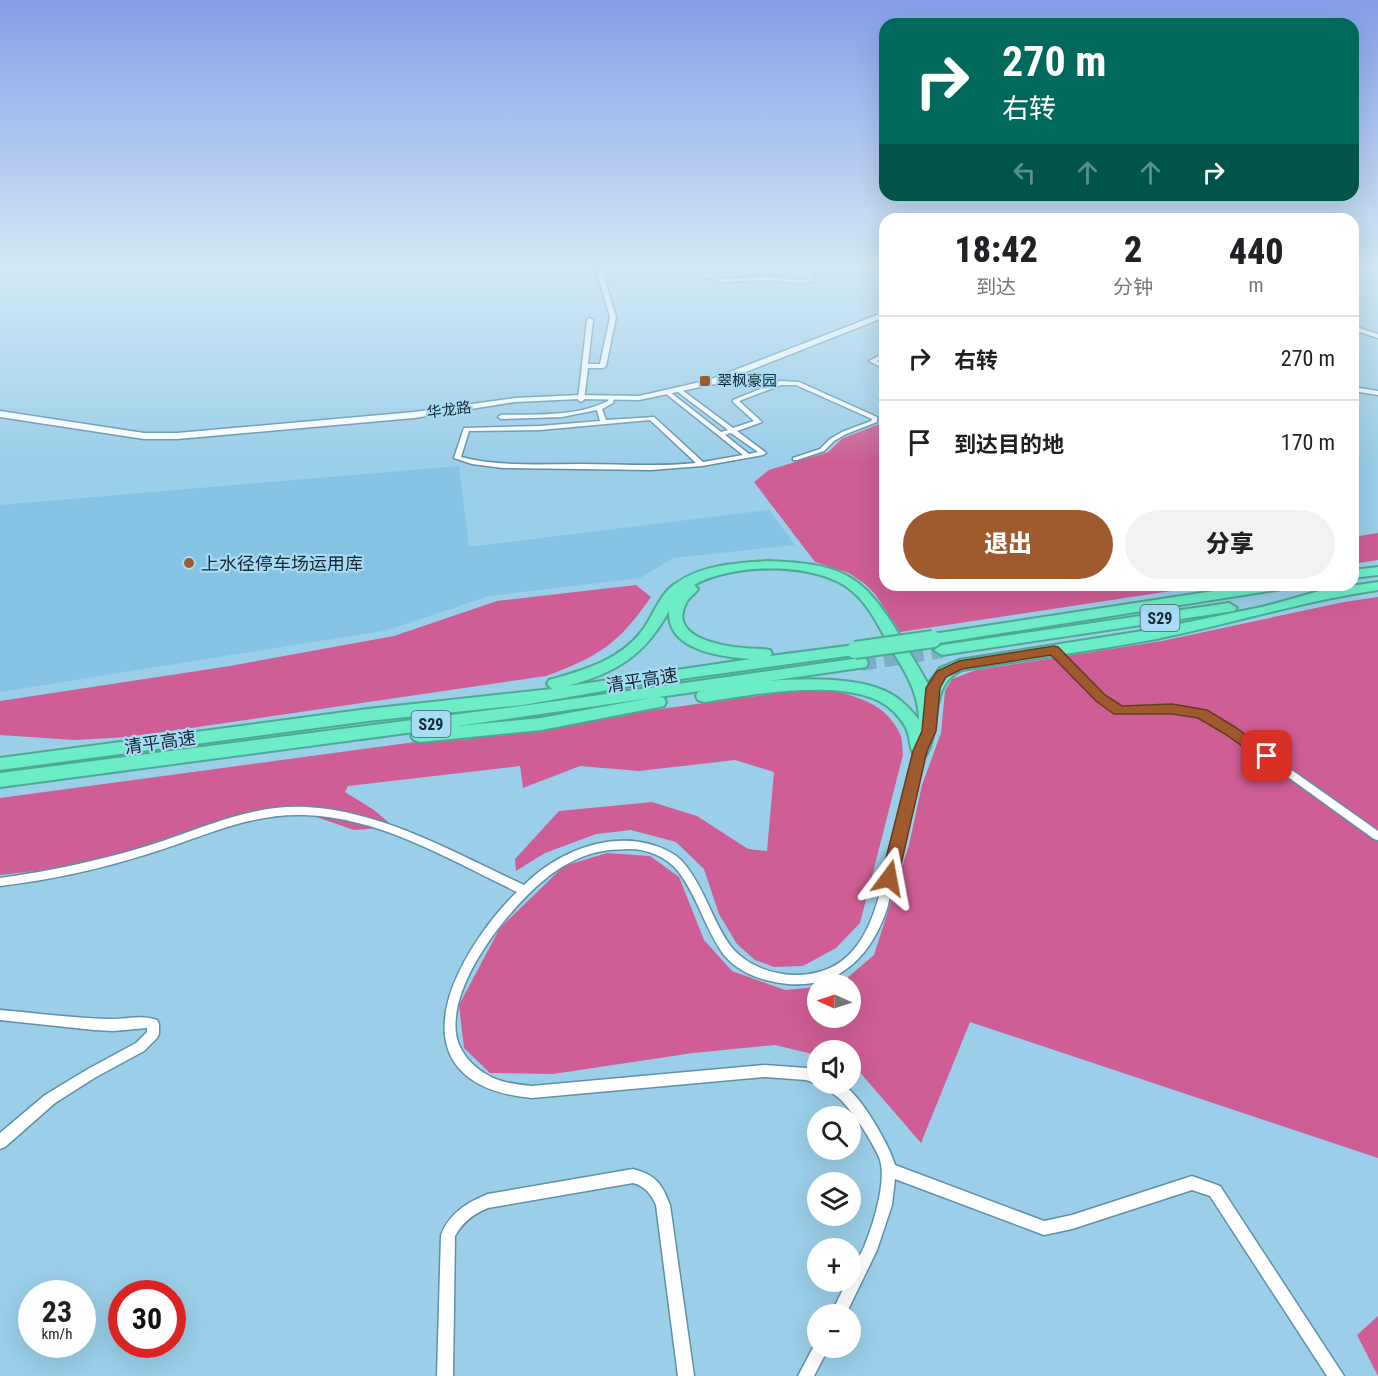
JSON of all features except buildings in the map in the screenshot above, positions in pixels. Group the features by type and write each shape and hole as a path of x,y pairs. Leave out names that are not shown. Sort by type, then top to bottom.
{"highway":[{"path":"368,715 542,687 586,675 612,664 630,652 647,635 668,599 689,581 706,574 729,570 788,565 813,568 833,574 850,582 865,596 919,681 928,712 929,731"},
{"path":"858,656 757,654 716,650 686,636 677,622 676,609 684,595 696,586 732,576 778,571 799,572 819,576 842,586 863,609 909,680 922,722 920,751"},
{"path":"1359,573 1378,571"},
{"name":"清平高速","path":"1359,589 1378,586"},
{"name":"清平高速","path":"938,644 1247,591"},
{"name":"清平高速","path":"0,780 529,711 938,644 1340,591"},
{"path":"920,751 929,731 933,688 942,674 949,669 970,662 1155,634 1268,610 1333,592"},
{"name":"清平高速","path":"0,764 368,715 523,699 638,680 858,656"},
{"path":"171,757 221,755 522,726 685,698 823,683 848,685 870,691 901,708 914,725 920,751"},
{"path":"0,753 43,758"}],"street":[{"path":"580,399 588,334"},
{"path":"584,366 603,366 609,334"},
{"name":"华龙路","path":"0,414 144,436 177,436 414,415 515,400 639,398 682,392 839,334"},
{"path":"879,358 872,362 879,365"},
{"path":"720,434 759,422 735,402 787,382 797,383 875,418 874,422 832,440 822,450 795,459"},
{"path":"1359,390 1378,393"},
{"path":"682,392 763,453 702,464 638,468 516,467 475,463 456,458 466,429 540,428 652,418 702,464"},
{"path":"670,394 748,456"},
{"name":"华龙路","path":"0,420 139,440 175,441 413,419 516,404 580,399"},
{"path":"501,417 562,415 599,408 611,400"},
{"path":"599,408 604,423"},
{"path":"1054,650 1110,706 1127,712 1172,709 1189,711 1215,720 1378,836"},
{"path":"807,1074 765,1071 532,1092 494,1087 475,1076 461,1062 452,1045 448,1027 450,1008 467,966 524,890 546,871 587,851 619,845 653,849 668,856 680,866 690,879 726,951 738,962 768,977 803,980 822,978 837,971 852,959 871,934 884,899 920,751"},
{"path":"0,882 57,875 99,865 220,824 262,813 306,811 352,818 389,830 524,890"},
{"path":"0,1015 104,1025 122,1026 146,1021 153,1024 153,1034 140,1047 50,1099 0,1142"},
{"path":"843,1304 870,1250 879,1225 885,1205 889,1170 885,1155 861,1114 845,1094"},
{"path":"889,1170 1044,1228 1072,1222 1192,1182 1215,1191 1336,1376"},
{"path":"445,1376 448,1235 454,1221 470,1208 488,1201 633,1176 644,1178 653,1184 663,1206 686,1376"},
{"path":"806,1376 815,1358"}],"shaded area":[{"path":"879,424 879,591 1171,591 900,632 875,594 865,584 849,573 815,562 754,482 769,470 828,452 843,438"},
{"path":"459,466 469,547 769,510 795,545 673,558 640,578 489,596 388,630 0,692 0,505"},
{"path":"1378,533 1378,560 1359,563 1359,536"},
{"path":"636,585 651,597 629,626 594,655 546,676 129,737 75,740 0,735 0,701 230,666 394,636 497,601"},
{"path":"1378,597 1378,1158 970,1022 921,1143 861,1074 861,1040 807,1040 807,1053 775,1045 693,1053 553,1074 490,1073 464,1048 459,1005 500,928 564,866 607,853 650,856 679,877 704,940 732,971 785,990 807,988 807,1028 861,1028 861,974 852,974 874,955 909,845 922,785 941,733 945,691 952,679 976,670 1162,641 1344,602"},
{"path":"815,688 852,696 884,712 900,734 903,755 860,923 836,948 803,966 774,967 755,960 737,944 719,914 704,869 676,842 631,830 596,834 545,853 516,871 515,859 559,811 652,802 697,816 748,849 767,851 774,772 735,760 639,771 580,766 523,788 520,766 348,786 345,792 374,810 394,827 354,830 305,813 266,809 229,818 109,857 45,870 0,875 0,798"},
{"path":"1378,1316 1378,1376 1357,1335"}],"tunnel":[{"path":"860,663 942,650"}],"place":[{"name":"翠枫豪园","path":"705,381"},
{"name":"上水径停车场运用库","path":"189,563"}],"route":[{"path":"889,878 920,751 929,731 933,688 942,674 959,665 1054,650 1101,698 1119,711 1172,709 1202,714 1215,720 1267,756"}]}
